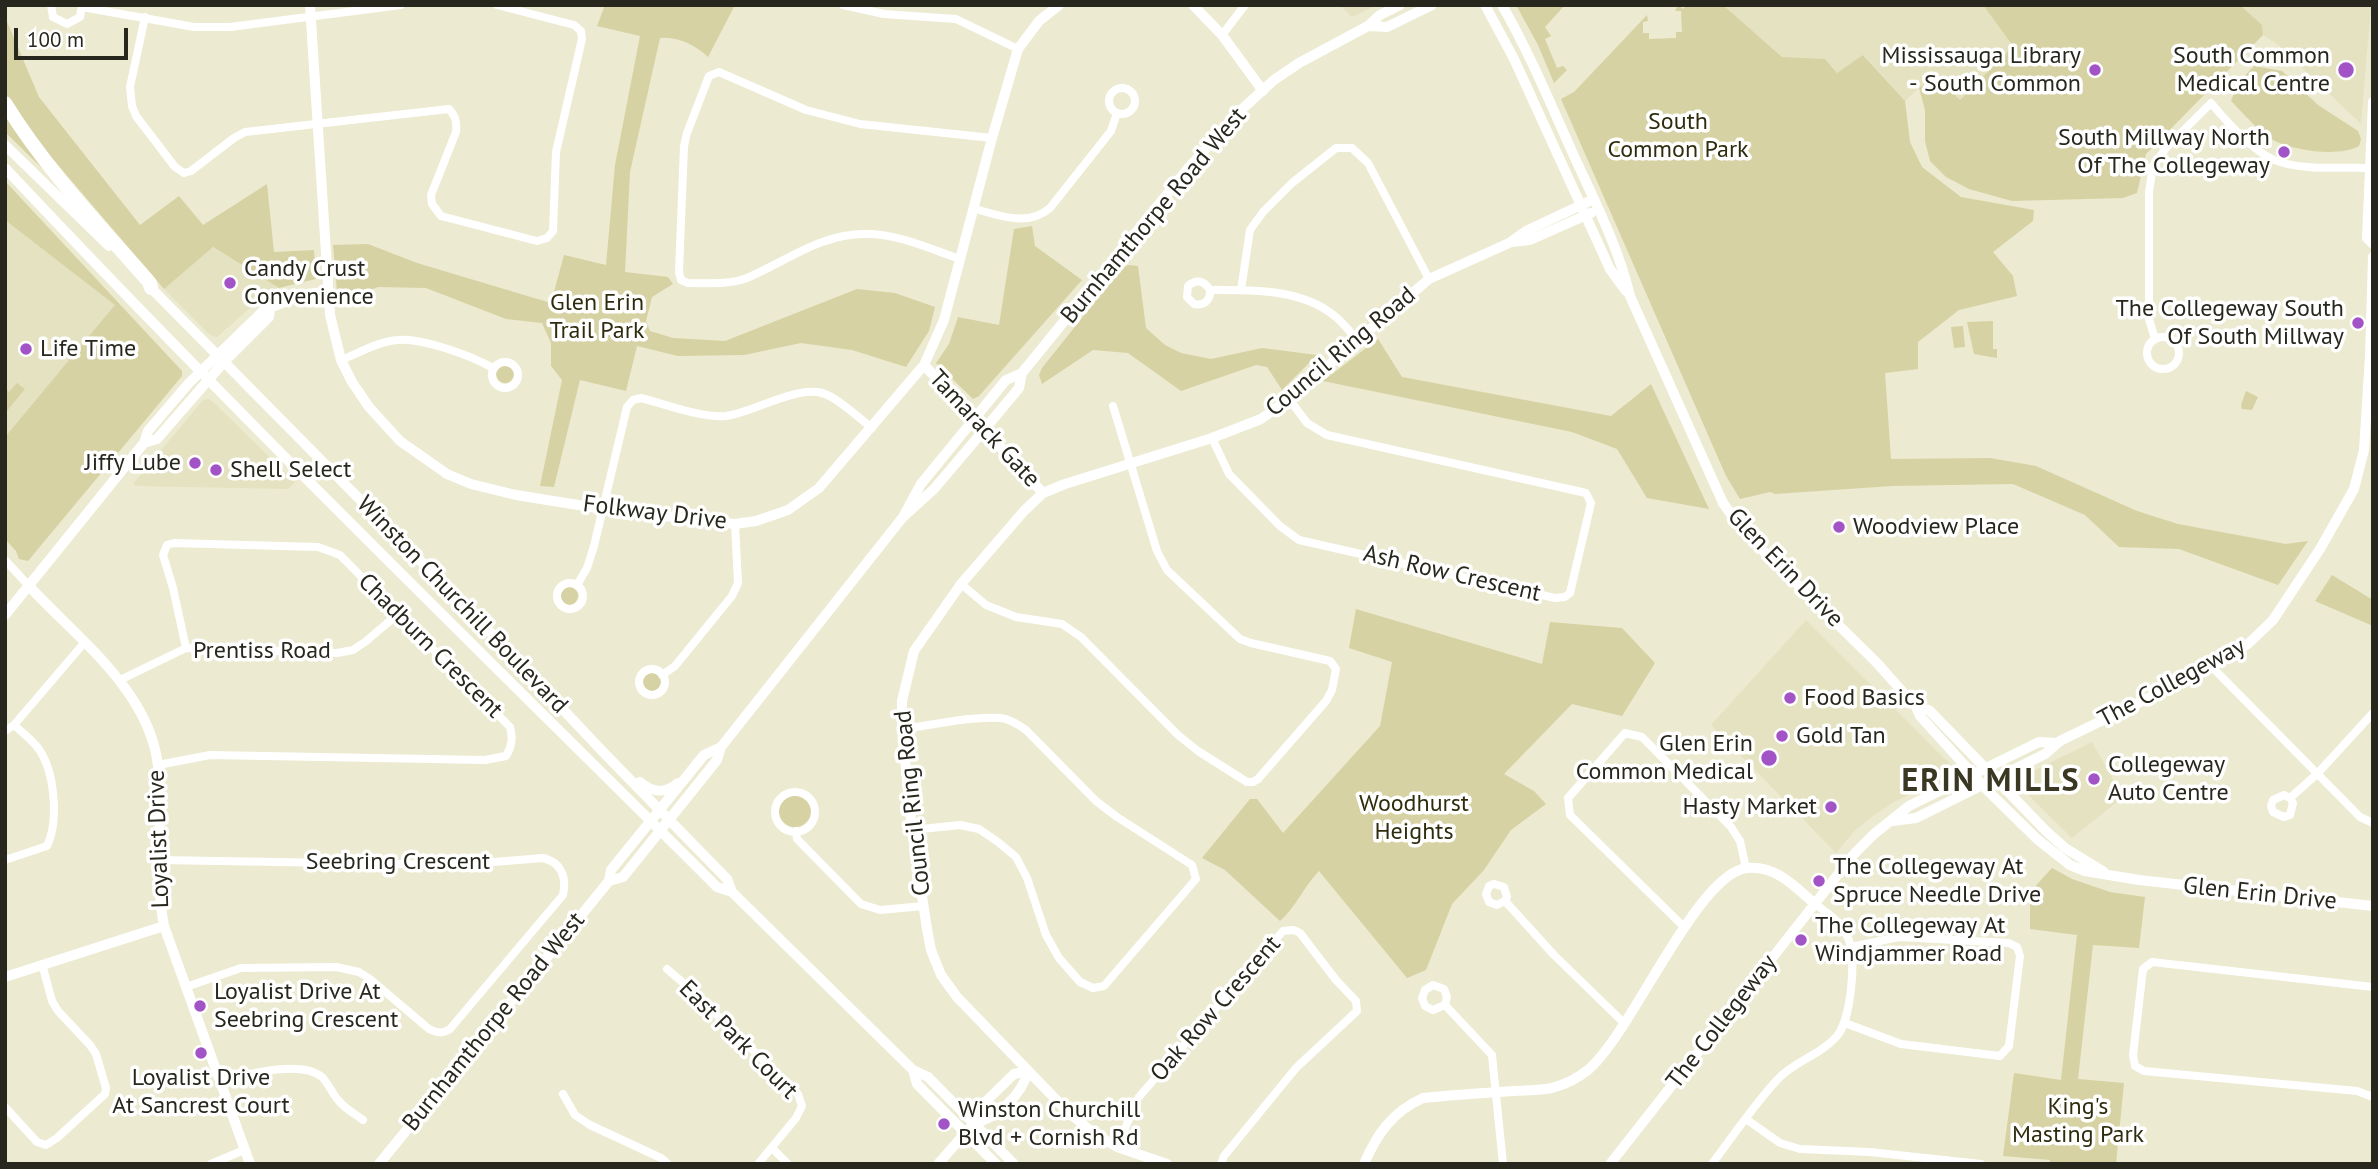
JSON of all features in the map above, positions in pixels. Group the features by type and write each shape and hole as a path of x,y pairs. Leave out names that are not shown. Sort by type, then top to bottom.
{"highway":[{"path":"5,103 55,172 150,283 151,288"}],"street":[{"path":"51,5 53,18 66,24 76,21 82,6 194,27 230,27 401,5"},
{"name":"Folkway Drive","path":"310,5 332,325 341,360 369,407 400,441 447,474 471,484 516,495 603,509 735,524 756,521 800,504 832,475 924,365 944,320 1018,48 1039,22 1059,5"},
{"path":"145,18 131,87 132,106 136,116 175,167 184,173 191,171 245,132 449,109 455,115 456,132 431,195 432,204 441,216 537,241 547,239 553,231 556,152 582,39 581,31 574,25 497,5"},
{"path":"843,5 884,14 956,19 1018,48"},
{"path":"1193,5 1222,35 1262,91"},
{"path":"1222,35 1245,5"},
{"name":"Burnhamthorpe Road West","path":"903,517 921,484 1006,380 1022,373 1210,143 1262,91 1299,63 1368,26 1380,15 1400,5"},
{"name":"Burnhamthorpe Road West","path":"1368,26 1387,27 1432,5"},
{"name":"Glen Erin Drive","path":"1485,5 1514,59 1610,269 1629,296 1720,499 1743,531 1867,653 1916,706 1920,716 1973,775 2037,839 2070,865 2085,871 2147,881 2373,906"},
{"name":"Glen Erin Drive","path":"1502,5 1528,55 1622,262 1629,296"},
{"path":"960,259 906,240 864,234 815,243 747,278 733,282 688,283 681,280 679,272 687,133 709,76 719,72 806,110 860,124 992,138"},
{"path":"2373,102 2367,238 2373,244"},
{"path":"2155,339 2149,319 2149,192 2153,166 2166,148 2211,103 2249,142 2271,159 2289,163 2371,168"},
{"path":"975,209 1017,219 1041,216 1111,131 1117,113"},
{"name":"Winston Churchill Boulevard","path":"5,145 221,358 501,643 727,879 732,892 913,1070 928,1077 1014,1164"},
{"path":"1241,290 1250,230 1263,212 1292,183 1336,148 1352,148 1368,163 1429,279"},
{"name":"Winston Churchill Boulevard","path":"5,168 459,632 717,887 732,892"},
{"name":"Council Ring Road","path":"1167,1164 1117,1147 1092,1132 1028,1071 957,997 941,975 931,950 924,906 912,830 902,729 902,701 914,650 961,584 1043,493 1212,438 1261,419 1289,399 1429,279 1509,243 1526,231 1596,204"},
{"name":"The Collegeway","path":"1893,821 1916,818 2045,754 2057,743 2212,667 2249,643 2273,620 2332,532 2354,489 2366,431 2373,257"},
{"path":"1210,289 1283,294 1314,302 1335,316 1358,341"},
{"path":"5,615 144,443 148,432 263,311 299,296 328,291"},
{"path":"2169,338 2177,345 2179,359 2172,367 2163,370 2150,363 2148,348 2155,339 2169,338"},
{"path":"341,360 383,343 412,340 476,358 493,368"},
{"name":"Tamarack Gate","path":"924,365 1043,493"},
{"name":"Burnhamthorpe Road West","path":"609,881 623,877 717,760 721,747 903,517 934,489 1019,388 1022,373"},
{"path":"577,585 587,568 627,407 632,400 641,398 727,416 794,393 811,390 832,396 872,428"},
{"name":"Ash Row Crescent","path":"1212,438 1229,474 1279,526 1299,540 1555,598 1567,596 1571,591 1591,503 1586,493 1327,435 1307,424 1289,399"},
{"path":"961,584 986,605 1016,617 1062,624 1081,637 1178,735 1247,782 1258,779 1326,701 1332,690 1336,669 1330,662 1240,639 1167,570 1157,551 1113,406"},
{"path":"662,675 676,666 732,596 738,583 735,524"},
{"name":"Chadburn Crescent","path":"158,765 210,755 485,761 506,756 513,738 510,727 340,555 327,549 305,546 172,543 165,547 163,555 186,648"},
{"path":"5,560 29,586"},
{"name":"Loyalist Drive","path":"29,586 120,681 144,720 151,738 158,765 159,886 164,926 250,1164"},
{"name":"Prentiss Road","path":"120,681 186,648 337,653 353,650 398,614"},
{"path":"5,731 84,643"},
{"path":"2212,667 2360,817 2373,823"},
{"name":"Glen Erin Drive","path":"1916,706 1929,710 2065,848 2106,874"},
{"path":"2290,798 2317,774 2373,713"},
{"path":"902,729 1003,718 1015,723 1026,730 1096,801 1192,865 1196,878 1104,986 1093,988 1080,982 1059,958 1045,935 1027,878 1016,857 979,829 960,825 912,830"},
{"path":"5,860 47,846 53,827 53,786 50,772 39,749 14,724"},
{"path":"1684,927 1570,815 1568,798 1625,733 1642,737 1731,827 1740,841 1746,868"},
{"name":"The Collegeway","path":"1610,1164 1854,855 1874,834 1909,806 2039,742 2057,743"},
{"name":"Burnhamthorpe Road West","path":"379,1164 609,881 611,870 704,755 721,747"},
{"path":"605,754 612,753 648,789 662,791 671,789 678,783 704,755"},
{"path":"800,792 810,799 815,810 812,822 796,831 784,828 776,819 775,813 782,796 800,792"},
{"path":"796,831 797,839 861,904 880,910 924,906"},
{"name":"Seebring Crescent","path":"159,860 457,865 543,858 552,860 560,867 564,877 563,895 445,1033 429,1029 359,972 336,967 241,968 186,987"},
{"path":"1364,1164 1384,1126 1404,1107 1423,1098 1553,1088 1589,1069 1625,1024 1684,927 1720,883 1732,873 1746,868 1767,870 1782,876 1839,924 1852,947 1845,1023 1832,1041 1784,1073 1712,1164"},
{"path":"1504,901 1625,1024"},
{"path":"5,977 164,926"},
{"name":"Oak Row Crescent","path":"1117,1147 1138,1098 1283,931 1294,930 1300,933 1356,1001 1357,1010 1296,1068 1224,1156 1221,1164"},
{"path":"1845,1023 1901,1044 2000,1056 2009,1046 2020,956 2018,948 2011,943 1957,940 1899,937 1852,947"},
{"path":"2373,987 2152,962 2143,969 2133,1055 2134,1066 2144,1071 2357,1091 2373,1097"},
{"path":"5,1107 37,1142 46,1145 104,1094 106,1088 96,1054 83,1035 58,1011 52,1001 42,964"},
{"name":"East Park Court","path":"667,969 798,1094 802,1106 772,1148"},
{"path":"1445,1005 1492,1055 1503,1164"},
{"path":"220,1081 267,1070 314,1072 323,1078 339,1102 363,1121"},
{"name":"Winston Churchill Boulevard","path":"913,1070 917,1084 996,1164"},
{"path":"939,1164 974,1123 989,1121 1025,1085 1028,1071"},
{"path":"563,1094 575,1115 590,1125 662,1158 668,1164"},
{"path":"1746,1119 1780,1143 1800,1149 1870,1152 1981,1164"},
{"path":"758,1164 772,1148 788,1164"},
{"path":"211,1164 244,1150"}],"shaded area":[{"path":"1340,5 1377,5 1352,17"},
{"path":"1723,5 1983,5 2013,46 1960,100 1944,85 1919,88 1905,101 1864,55 1837,73 1825,59 1782,57"},
{"path":"2240,5 2371,5 2361,124 2277,44 2263,35 2262,25"},
{"path":"5,220 116,305 5,437"},
{"path":"212,247 279,288 260,299 217,337 210,335 164,289"},
{"path":"208,399 295,482 288,489 133,484 203,400"},
{"path":"1806,620 1957,771 1894,802 1873,816 1855,830 1836,853 1711,725"},
{"path":"2092,742 2123,797 2072,838 2016,783 2017,779"}],"green space":[{"name":"Glen Erin Trail Park","path":"605,5 735,5 708,57 686,42 660,38 630,172 625,272 668,277 673,284 652,297 646,321 650,331 673,338 725,341 857,289 895,293 935,307 929,331 906,367 852,350 801,343 744,355 678,356 637,346 626,391 580,380 554,487 540,486 562,380 551,366 551,343 542,323 506,319 426,288 378,287 338,304 333,245 368,244 417,263 551,303 564,255 606,265 615,165 640,36 597,26"},
{"path":"1516,5 1565,5 1545,27 1551,36 1545,39 1557,68 1563,66 1567,70 1554,83 1538,45"},
{"name":"South Common Park","path":"1678,5 1683,9 1687,5 1723,5 1782,57 1825,59 1837,73 1863,55 1905,101 1910,142 1922,167 1961,197 2034,210 2033,221 1993,252 2013,276 2017,296 1959,310 1918,342 1918,369 1885,373 1891,459 1990,458 2036,466 2137,511 2178,524 2286,544 2308,541 2278,585 2179,549 2119,547 2085,515 2013,484 1892,486 1775,494 1770,492 1740,499 1726,476 1561,99 1574,92 1647,15 1648,21 1643,22 1643,33 1649,33 1649,39 1676,38 1676,32 1682,32 1681,11 1675,11"},
{"path":"1983,5 2240,5 2262,25 2263,35 2146,154 2137,193 2123,198 2012,201 1969,189 1946,177 1930,161 1925,141 1925,110 1919,88 1931,80 1944,84 1960,100 2013,46"},
{"path":"5,17 39,97 140,225 179,196 203,225 267,184 274,252 314,250 316,279 279,288 213,247 164,289 28,130 5,95"},
{"path":"2254,66 2282,71 2318,105 2358,131 2361,139 2359,146 2330,152 2307,150 2277,142 2265,134 2231,101 2238,83"},
{"path":"5,112 49,175 5,132"},
{"path":"5,181 182,371 182,376 28,561 19,559 16,551 5,539 5,437 115,305 5,220"},
{"path":"1032,226 1035,246 1082,280 979,396 973,399 936,363 949,344 958,317 999,325 1014,229"},
{"path":"1128,265 1138,266 1146,328 1165,345 1181,353 1211,359 1262,348 1317,355 1282,390 1267,367 1256,365 1181,391 1128,353 1093,350 1042,384 1039,375 1042,368 1121,269"},
{"path":"1993,321 1993,349 1997,349 1997,358 1974,354 1967,322"},
{"path":"1963,326 1965,347 1954,348 1951,327"},
{"path":"1378,339 1402,377 1611,416 1651,384 1709,509 1647,498 1617,449 1572,432 1323,381"},
{"path":"505,365 511,368 514,374 511,380 505,383 499,380 496,374 499,368"},
{"path":"17,383 25,389 5,413 5,389 9,392"},
{"path":"2246,391 2258,397 2252,410 2242,409"},
{"path":"2332,575 2373,600 2373,626 2315,601"},
{"path":"569,587 575,590 578,596 575,602 569,605 563,602 560,596 563,590"},
{"name":"Woodhurst Heights","path":"1356,609 1542,664 1550,622 1622,628 1655,663 1622,716 1572,704 1504,774 1534,791 1546,804 1511,830 1484,870 1452,904 1426,970 1407,978 1319,871 1280,921 1225,870 1202,858 1250,799 1257,799 1283,833 1380,726 1392,662 1349,648"},
{"path":"652,673 658,676 661,682 658,688 652,691 646,688 643,682 646,676"},
{"path":"795,795 806,800 811,811 806,822 795,827 784,822 779,811 784,800"},
{"name":"King's Masting Park","path":"2052,868 2072,879 2110,892 2145,897 2139,948 2093,945 2078,1079 2124,1083 2116,1164 2050,1164 2050,1160 2003,1156 2014,1073 2061,1080 2077,935 2030,929 2030,892"}],"place":[{"name":"Mississauga Library - South Common","path":"2095,70"},
{"name":"South Common Medical Centre","path":"2346,70"},
{"name":"South Millway North Of The Collegeway","path":"2284,152"},
{"name":"Candy Crust Convenience","path":"230,283"},
{"name":"The Collegeway South Of South Millway","path":"2358,323"},
{"name":"Life Time","path":"26,349"},
{"name":"Jiffy Lube","path":"195,463"},
{"name":"Shell Select","path":"216,470"},
{"name":"Woodview Place","path":"1839,527"},
{"name":"Food Basics","path":"1790,698"},
{"name":"Gold Tan","path":"1782,736"},
{"name":"Glen Erin Common Medical","path":"1769,758"},
{"name":"Collegeway Auto Centre","path":"2094,779"},
{"name":"Hasty Market","path":"1831,807"},
{"name":"The Collegeway At Spruce Needle Drive","path":"1819,881"},
{"name":"The Collegeway At Windjammer Road","path":"1801,940"},
{"name":"Loyalist Drive At Seebring Crescent","path":"200,1006"},
{"name":"Loyalist Drive At Sancrest Court","path":"201,1053"},
{"name":"Winston Churchill Blvd + Cornish Rd","path":"944,1124"}],"district":[{"name":"ERIN MILLS","path":"1991,782"}]}
